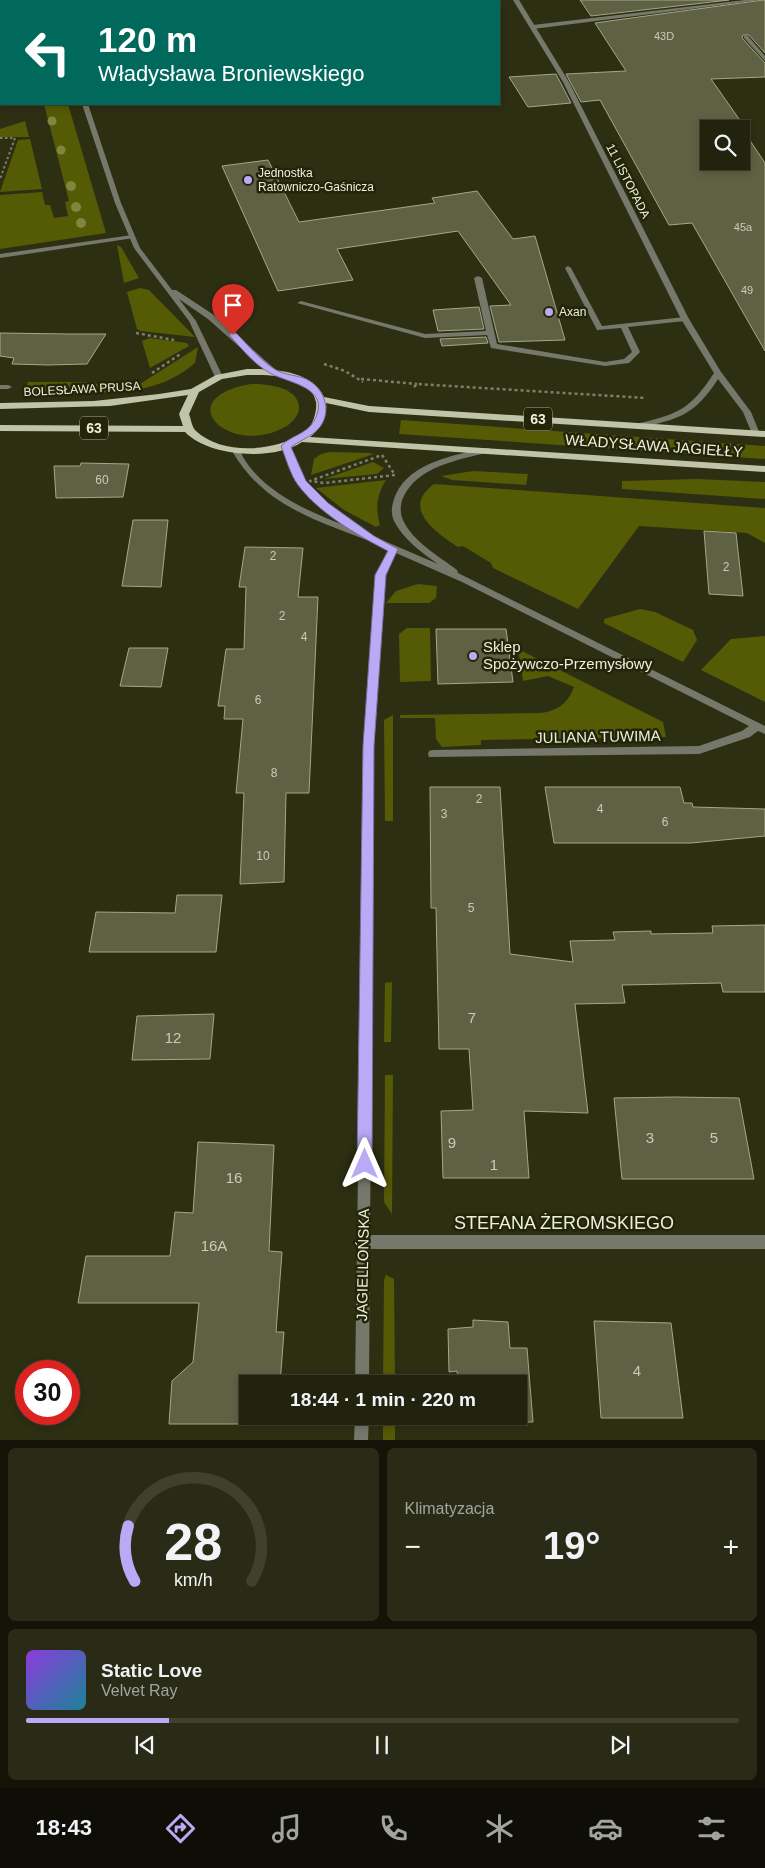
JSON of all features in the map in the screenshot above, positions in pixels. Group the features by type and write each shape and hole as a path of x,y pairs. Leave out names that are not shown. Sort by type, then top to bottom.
{"main road":[{"name":"63","path":"255,370 273,372 303,381 314,390 320,399 322,410 319,420 312,430 300,439 286,446 252,452 236,451 207,443 189,429 184,419 184,410 188,400 196,391 219,377 255,370"},
{"name":"BOLESŁAWA PRUSA","path":"0,406 123,401 196,391"},
{"name":"WŁADYSŁAWA JAGIEŁŁY","path":"320,399 369,409 761,434"},
{"name":"63","path":"0,428 189,429"},
{"name":"WŁADYSŁAWA JAGIEŁŁY","path":"300,439 765,469"}],"street":[{"name":"11 LISTOPADA","path":"516,0 566,82 685,319 718,374 761,434"},
{"path":"533,27 758,0"},
{"path":"746,37 765,59"},
{"path":"85,105 137,248 192,321 219,377"},
{"path":"0,256 132,237"},
{"path":"568,268 600,328 685,319"},
{"path":"478,278 494,346 614,364 626,361 636,352 623,325"},
{"path":"165,286 211,317 273,372"},
{"path":"301,303 425,336 490,333"},
{"path":"640,426 676,416 689,410 702,399 718,374"},
{"path":"286,446 302,483 324,505 371,538"},
{"path":"464,580 420,544 400,523 396,508 400,492 413,478 442,463 486,450"},
{"path":"236,451 246,468 271,492 314,517 371,538 464,580 761,728"},
{"name":"JAGIELLOŃSKA","path":"362,1375 369,746 380,575 393,549"},
{"name":"JULIANA TUWIMA","path":"433,754 699,750 761,728"},
{"name":"STEFANA ŻEROMSKIEGO","path":"364,1242 765,1242"},
{"path":"361,1440 362,1425"}],"path":[{"path":"0,138 15,138 0,179"},
{"path":"136,333 183,341"},
{"path":"151,374 183,353"},
{"path":"358,378 417,384 644,398 653,396"},
{"path":"412,389 417,384"},
{"path":"310,481 324,483 395,476"}],"shaded area":[{"path":"44,105 68,105 106,233 0,249 0,195 42,192 45,205 50,205 54,218 68,216 65,202 69,201"},
{"path":"25,121 29,137 0,137 0,129"},
{"path":"30,139 42,189 0,192 18,140"},
{"path":"117,245 121,247 139,278 124,283"},
{"path":"140,288 149,290 195,337 137,329 127,292"},
{"path":"150,338 187,343 189,346 150,368 142,341"},
{"path":"198,347 195,363 180,374 156,385 129,391"},
{"path":"28,382 93,382 112,392 23,397"},
{"path":"251,384 280,388 292,394 297,399 299,406 295,418 285,427 264,435 244,435 228,431 216,422 211,412 213,401 226,391"},
{"path":"401,420 765,446 765,459 399,434"},
{"path":"329,452 374,454 311,475 314,459 321,454"},
{"path":"373,462 384,468 377,474 324,479"},
{"path":"473,471 528,474 526,485 452,480 441,476"},
{"path":"697,479 765,482 765,499 622,489 622,481"},
{"path":"386,480 379,496 377,507 380,525 376,527 344,510 316,488"},
{"path":"434,484 765,508 765,543 747,533 639,526 578,609 493,568 491,563 463,546 458,547 432,528 425,520 420,502 424,493"},
{"path":"418,584 437,586 436,598 429,603 386,603 396,591"},
{"path":"640,609 655,612 693,630 697,640 683,662 604,623 604,619"},
{"path":"407,628 430,628 431,681 400,682 399,634"},
{"path":"765,636 765,702 701,670 731,639"},
{"path":"518,649 663,722 666,737 481,740 481,745 442,747 436,739 435,718 400,718 400,715 541,713 562,705 569,698 574,687 548,676 523,681"},
{"path":"393,715 393,821 385,821 384,720"},
{"path":"392,982 391,1042 384,1042 385,983"},
{"path":"385,1075 393,1075 392,1214 384,1202"},
{"path":"386,1275 394,1279 395,1375 383,1375 384,1280"},
{"path":"383,1425 395,1425 395,1440 383,1440"}],"building":[{"path":"580,0 729,0 591,16"},
{"path":"765,0 765,53 749,35 743,35 742,38 765,63 765,77 711,79 740,120 700,120 700,170 750,170 750,140 765,163 765,351 692,223 669,225 600,100 581,102 566,74 626,71 595,23"},
{"path":"556,74 571,103 528,107 509,77"},
{"path":"268,160 299,222 435,203 432,198 477,191 513,239 535,236 565,340 499,342 490,306 511,305 458,231 337,249 353,280 278,291 222,166"},
{"path":"479,307 484,329 438,331 433,310"},
{"path":"0,333 106,334 87,364 48,365 12,364 14,358 0,356"},
{"path":"486,337 488,343 442,346 440,339"},
{"path":"81,463 129,464 123,497 56,498 54,466 80,466"},
{"path":"133,520 168,520 161,587 122,586"},
{"path":"704,531 736,533 743,596 709,594"},
{"path":"245,547 303,548 298,597 318,597 309,793 286,793 284,882 240,884 244,793 236,793 243,719 224,719 225,706 218,706 226,649 244,649 246,587 239,587"},
{"name":"Sklep Spożywczo-Przemysłowy","path":"436,629 506,629 513,682 438,684"},
{"path":"129,648 168,648 161,687 120,686"},
{"path":"430,787 500,787 510,954 573,962 570,941 615,940 613,932 651,931 651,934 713,933 712,926 765,925 765,992 723,992 721,983 622,985 625,1003 575,1004 588,1113 524,1111 529,1178 443,1178 441,1111 473,1110 469,1049 439,1049 436,908 431,908"},
{"path":"545,787 680,787 684,803 692,803 693,807 765,809 765,836 691,843 554,843"},
{"path":"177,895 222,895 216,952 89,952 96,912 175,913"},
{"path":"214,1014 210,1059 132,1060 137,1016"},
{"path":"614,1098 739,1098 754,1179 622,1179"},
{"path":"198,1142 274,1145 269,1251 282,1252 276,1332 284,1332 281,1375 239,1375 239,1424 169,1424 172,1381 193,1362 199,1303 78,1303 86,1256 170,1256 175,1212 193,1213"},
{"path":"473,1320 508,1322 510,1348 527,1348 533,1422 527,1422 527,1375 457,1375 457,1371 449,1372 448,1329 473,1327"},
{"path":"594,1321 671,1323 683,1418 601,1418"}],"place":[{"name":"Jednostka Ratowniczo-Gaśnicza","path":"248,180"},
{"name":"Axan","path":"549,312"},
{"name":"Sklep Spożywczo-Przemysłowy","path":"473,656"}],"route":[{"path":"233,335 273,372 289,375 303,381 314,390 320,399 322,410 319,420 312,430 286,446 302,483 324,505 371,538 393,549 380,575 369,746 365,1164"}]}
